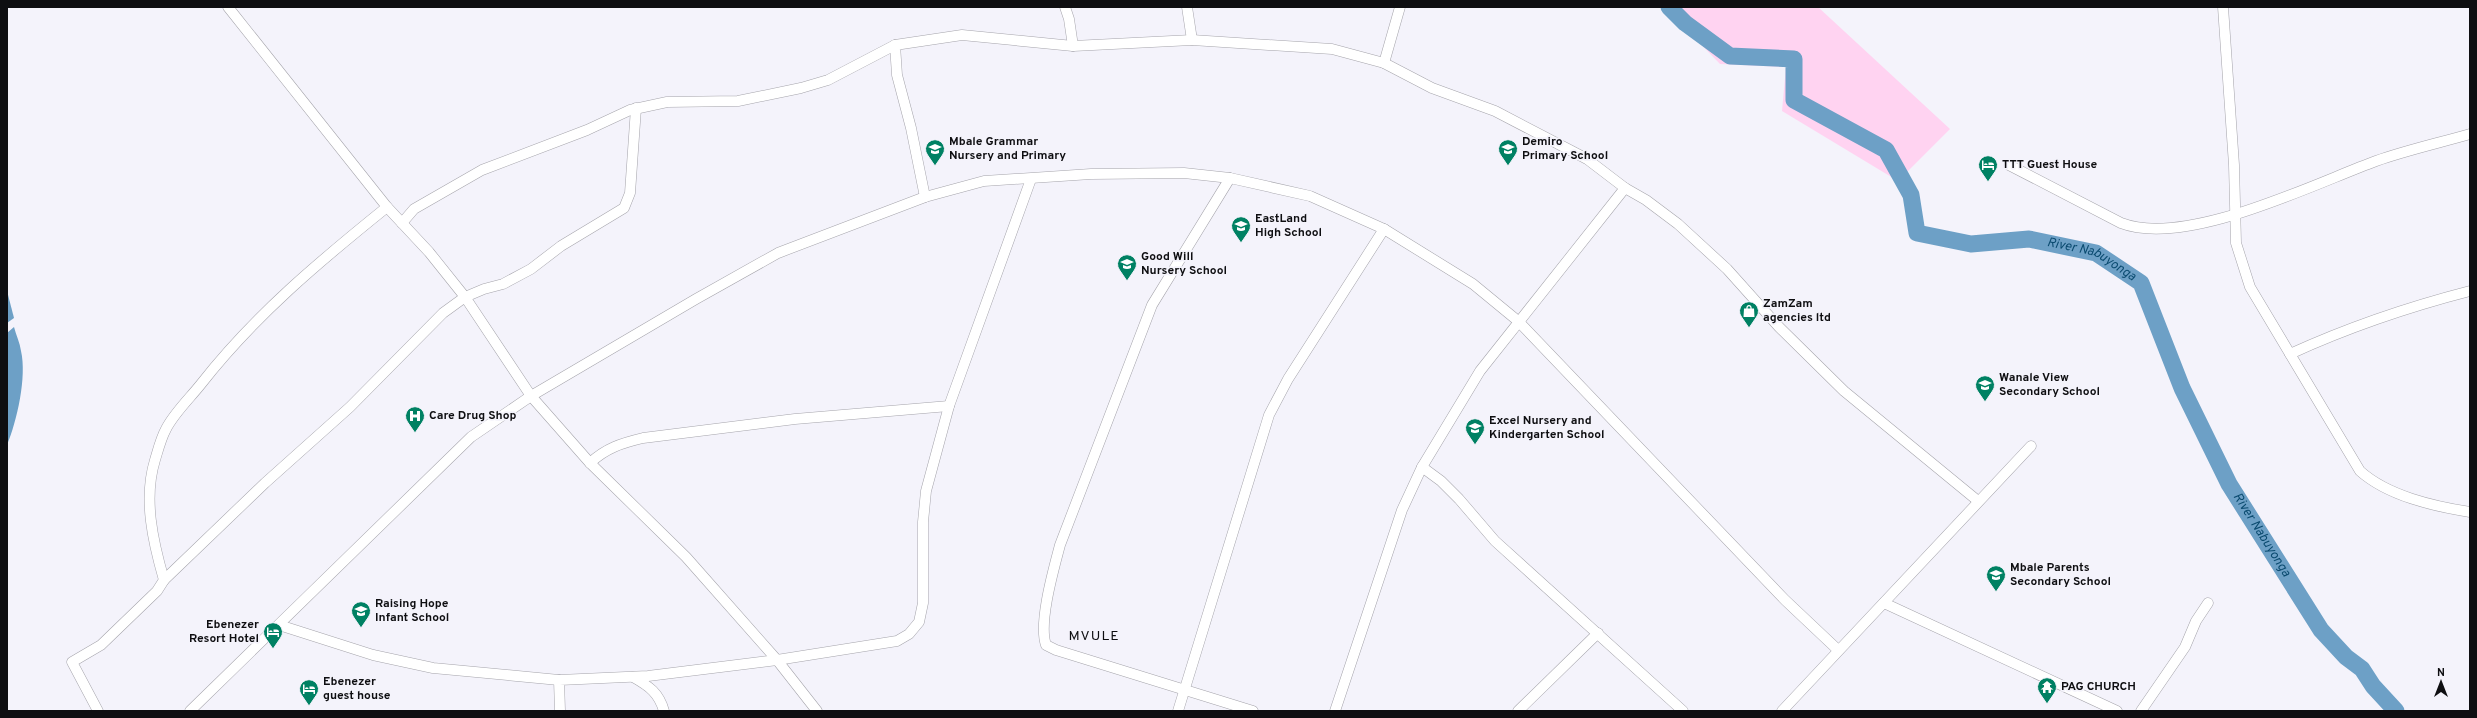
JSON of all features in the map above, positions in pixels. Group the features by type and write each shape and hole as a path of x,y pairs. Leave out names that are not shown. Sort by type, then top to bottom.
{"street":[{"path":"228,7 387,207 429,252 464,297 531,396 590,463 686,557 777,660 817,711"},
{"path":"1065,7 1070,19 1073,46"},
{"path":"1187,7 1192,40"},
{"path":"1384,62 1400,7"},
{"path":"2222,7 2234,165 2234,215 2236,243 2250,287 2352,460 2370,480 2415,500 2470,512"},
{"path":"402,223 414,209 482,170 582,132 636,108 667,102 738,101 801,88 828,80 895,46 962,35 1073,46 1192,40 1332,49 1384,62 1432,88 1495,111 1587,159 1625,188 1646,200 1678,224 1727,269 1779,327 1844,391 1978,501"},
{"path":"895,46 897,75 911,128 925,197"},
{"path":"98,711 72,662 101,645 157,590 164,580 265,483 350,407 443,313 464,297 484,289 503,284 531,269 561,246 624,208 630,193 636,108"},
{"path":"2009,165 2134,228 2157,229 2234,215 2377,160 2470,134"},
{"path":"190,711 471,437 531,396 696,299 778,254 925,197 984,181 1091,174 1176,173 1230,178 1310,196 1384,229 1473,284 1518,321 1785,600 1838,650"},
{"path":"1230,178 1152,305 1060,545 1050,584 1044,635 1046,645 1056,650 1253,711"},
{"path":"279,625 373,655 433,668 559,680 633,677 777,660 897,641 909,634 919,622 923,603 923,522 926,491 949,406 1031,179"},
{"path":"1335,711 1402,510 1422,467 1480,371 1518,321 1625,188"},
{"path":"164,580 150,523 150,486 154,462 166,428 229,348 257,319 313,267 387,207"},
{"path":"1178,711 1269,415 1288,380 1384,229"},
{"path":"2290,354 2341,331 2412,306 2470,290"},
{"path":"590,463 603,451 623,442 643,438 795,419 949,406"},
{"path":"1782,711 2031,446"},
{"path":"1422,467 1450,490 1495,540 1683,711"},
{"path":"1884,603 2117,711"},
{"path":"2141,711 2185,647 2196,621 2208,603"},
{"path":"1518,711 1598,633"},
{"path":"633,677 650,687 661,699 664,711"},
{"path":"559,680 560,711"}],"shaded area":[{"path":"1665,7 1818,7 1950,129 1898,181 1782,111 1786,67 1720,64"}],"water":[{"path":"7,291 14,318 7,323"},
{"path":"14,327 23,362 23,373 20,399 7,445 7,333"}],"waterway":[{"name":"River Nabuyonga","path":"1669,7 1685,23 1730,56 1794,59 1794,100 1886,150 1911,195 1917,233 1971,244 2029,239 2096,253 2141,283 2182,388 2229,484 2321,630 2346,657 2362,669 2373,686 2396,711"}],"place":[{"name":"Mbale Grammar Nursery and Primary","path":"935,166"},
{"name":"Demiro Primary School","path":"1508,166"},
{"name":"TTT Guest House","path":"1988,182"},
{"name":"EastLand High School","path":"1241,243"},
{"name":"Good Will Nursery School","path":"1127,281"},
{"name":"ZamZam agencies ltd","path":"1749,328"},
{"name":"Wanale View Secondary School","path":"1985,402"},
{"name":"Care Drug Shop","path":"415,433"},
{"name":"Excel Nursery and Kindergarten School","path":"1475,445"},
{"name":"Mbale Parents Secondary School","path":"1996,592"},
{"name":"Raising Hope Infant School","path":"361,628"},
{"name":"Ebenezer Resort Hotel","path":"273,649"},
{"name":"PAG CHURCH","path":"2047,704"},
{"name":"Ebenezer guest house","path":"309,706"}],"district":[{"name":"MVULE","path":"1094,636"}]}
